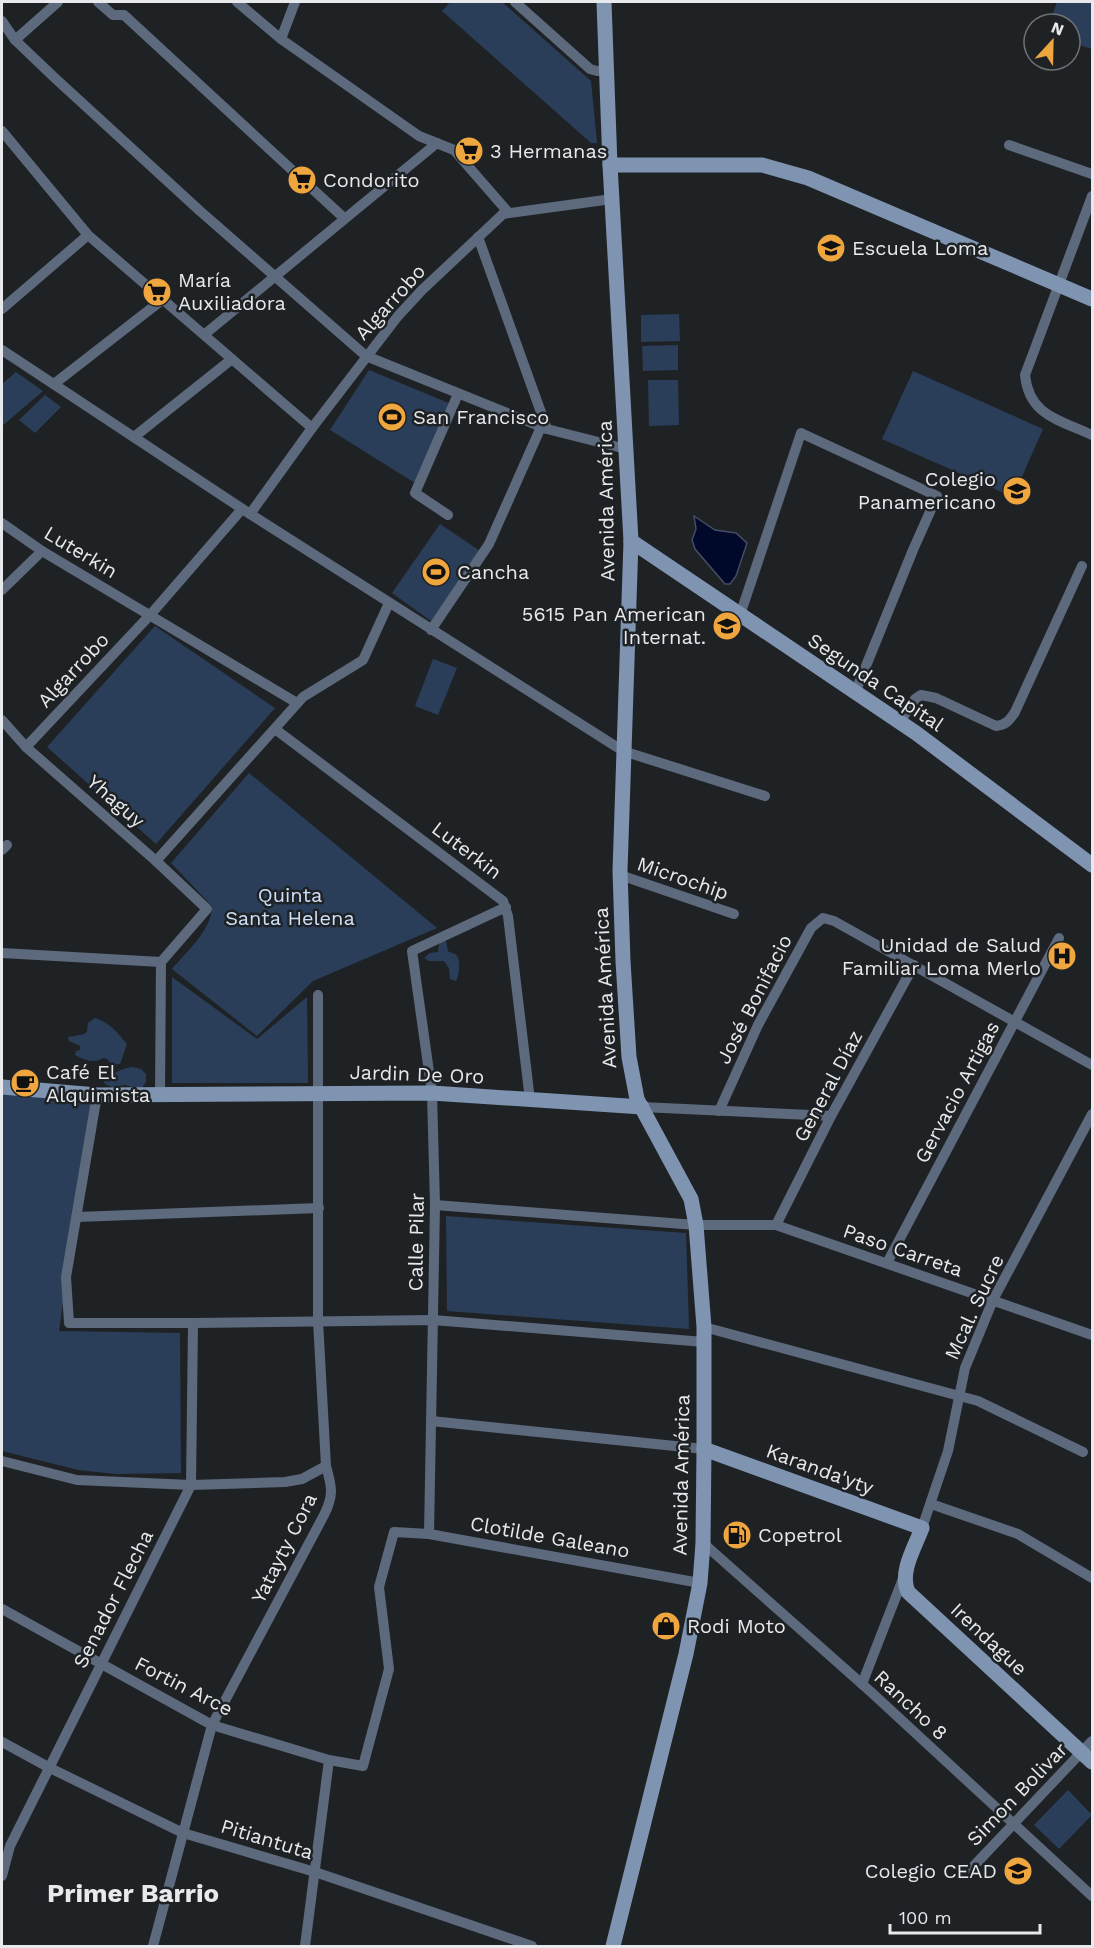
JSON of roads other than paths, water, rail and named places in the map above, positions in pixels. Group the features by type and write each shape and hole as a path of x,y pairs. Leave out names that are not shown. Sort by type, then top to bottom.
{"street":[{"path":"15,40 58,2"},
{"path":"98,2 113,15 124,15 344,218"},
{"path":"237,2 281,39 419,136 454,150 508,212 612,199"},
{"path":"281,39 296,2"},
{"path":"515,2 590,69 606,70"},
{"name":"Avenida América","path":"604,2 610,165 631,541 620,875 629,1057 634,1089 691,1198 696,1225 704,1334 703,1543 700,1583 686,1654 612,1947"},
{"path":"2,21 15,40 200,211 366,356 544,428 626,449"},
{"path":"2,131 88,235 312,428"},
{"path":"205,334 437,143"},
{"path":"1009,145 1092,174"},
{"path":"610,165 741,165 777,168 808,178 1092,299"},
{"path":"1092,196 1025,375 1027,390 1037,408 1092,435"},
{"name":"Algarrobo","path":"26,747 246,512 398,316 478,237 508,212"},
{"path":"2,309 88,235"},
{"path":"430,630 489,544 544,428 478,237"},
{"path":"54,384 162,300"},
{"path":"2,350 246,512 623,751 765,796"},
{"path":"134,437 232,359"},
{"path":"448,515 415,493 459,394"},
{"path":"740,615 801,433 937,496 855,693"},
{"name":"Luterkin","path":"2,523 42,551 297,703"},
{"name":"Segunda Capital","path":"631,541 900,722 1092,865"},
{"path":"2,590 42,551"},
{"path":"900,722 915,699 921,695 936,698 996,726 1002,726 1008,722 1015,712 1082,566"},
{"path":"156,861 303,697 363,660 389,603"},
{"name":"Yhaguy","path":"2,720 26,747 207,909 161,962"},
{"name":"Luterkin","path":"275,729 503,901 506,906 530,1100"},
{"name":"Microchip","path":"620,875 734,914"},
{"name":"Calle Pilar","path":"429,1534 435,1205 432,1093 412,951 506,906"},
{"name":"José Bonifacio","path":"719,1111 758,1025 812,928 823,918 834,921 914,965"},
{"name":"Gervacio Artigas","path":"887,1263 1059,938"},
{"path":"2,953 161,962 160,1095"},
{"path":"914,965 1092,1065"},
{"name":"General Díaz","path":"776,1225 831,1116 914,965"},
{"name":"Yatayty Cora","path":"153,1947 212,1725 329,1506 332,1488 326,1466 318,1320 320,1208 318,995"},
{"name":"Jardin De Oro","path":"2,1087 97,1095 432,1093 642,1107 831,1116"},
{"path":"97,1095 66,1277 69,1323 433,1320 704,1334 978,1401 1083,1452"},
{"name":"Mcal. Sucre","path":"922,1528 948,1451 965,1368 993,1300 1092,1114"},
{"name":"Paso Carreta","path":"435,1205 696,1225 776,1225 1092,1335"},
{"path":"77,1217 320,1208"},
{"name":"Senador Flecha","path":"2,1876 10,1846 191,1485 194,1323"},
{"path":"431,1421 704,1449"},
{"name":"Karanda'yty","path":"704,1449 922,1528"},
{"path":"2,1461 77,1480 191,1485 285,1482 302,1479 326,1466"},
{"path":"931,1504 1018,1534 1091,1574"},
{"path":"862,1684 922,1528"},
{"name":"Clotilde Galeano","path":"363,1766 389,1669 380,1587 394,1532 429,1534 700,1583"},
{"name":"Rancho 8","path":"703,1543 862,1684 1092,1896"},
{"name":"Irendague","path":"906,1573 905,1585 908,1592 1087,1758"},
{"name":"Fortin Arce","path":"2,1609 212,1725 329,1760 363,1766"},
{"name":"Simon Bolivar","path":"968,1872 1014,1823 1087,1758 1092,1741"},
{"name":"Pitiantuta","path":"2,1742 183,1833 315,1872 532,1947"},
{"path":"305,1947 329,1760"}],"place":[{"name":"3 Hermanas","path":"469,151"},
{"name":"Condorito","path":"302,180"},
{"name":"Escuela Loma","path":"831,248"},
{"name":"María Auxiliadora","path":"157,292"},
{"name":"San Francisco","path":"392,417"},
{"name":"Colegio Panamericano","path":"1017,491"},
{"name":"Cancha","path":"436,572"},
{"name":"5615 Pan American Internat.","path":"727,626"},
{"name":"Unidad de Salud Familiar Loma Merlo","path":"1062,956"},
{"name":"Café El Alquimista","path":"25,1083"},
{"name":"Copetrol","path":"737,1535"},
{"name":"Rodi Moto","path":"666,1626"},
{"name":"Colegio CEAD","path":"1018,1871"}],"district":[{"name":"Primer Barrio","path":"133,1893"}],"park label":[{"name":"Quinta Santa Helena","path":"290,906"}]}
